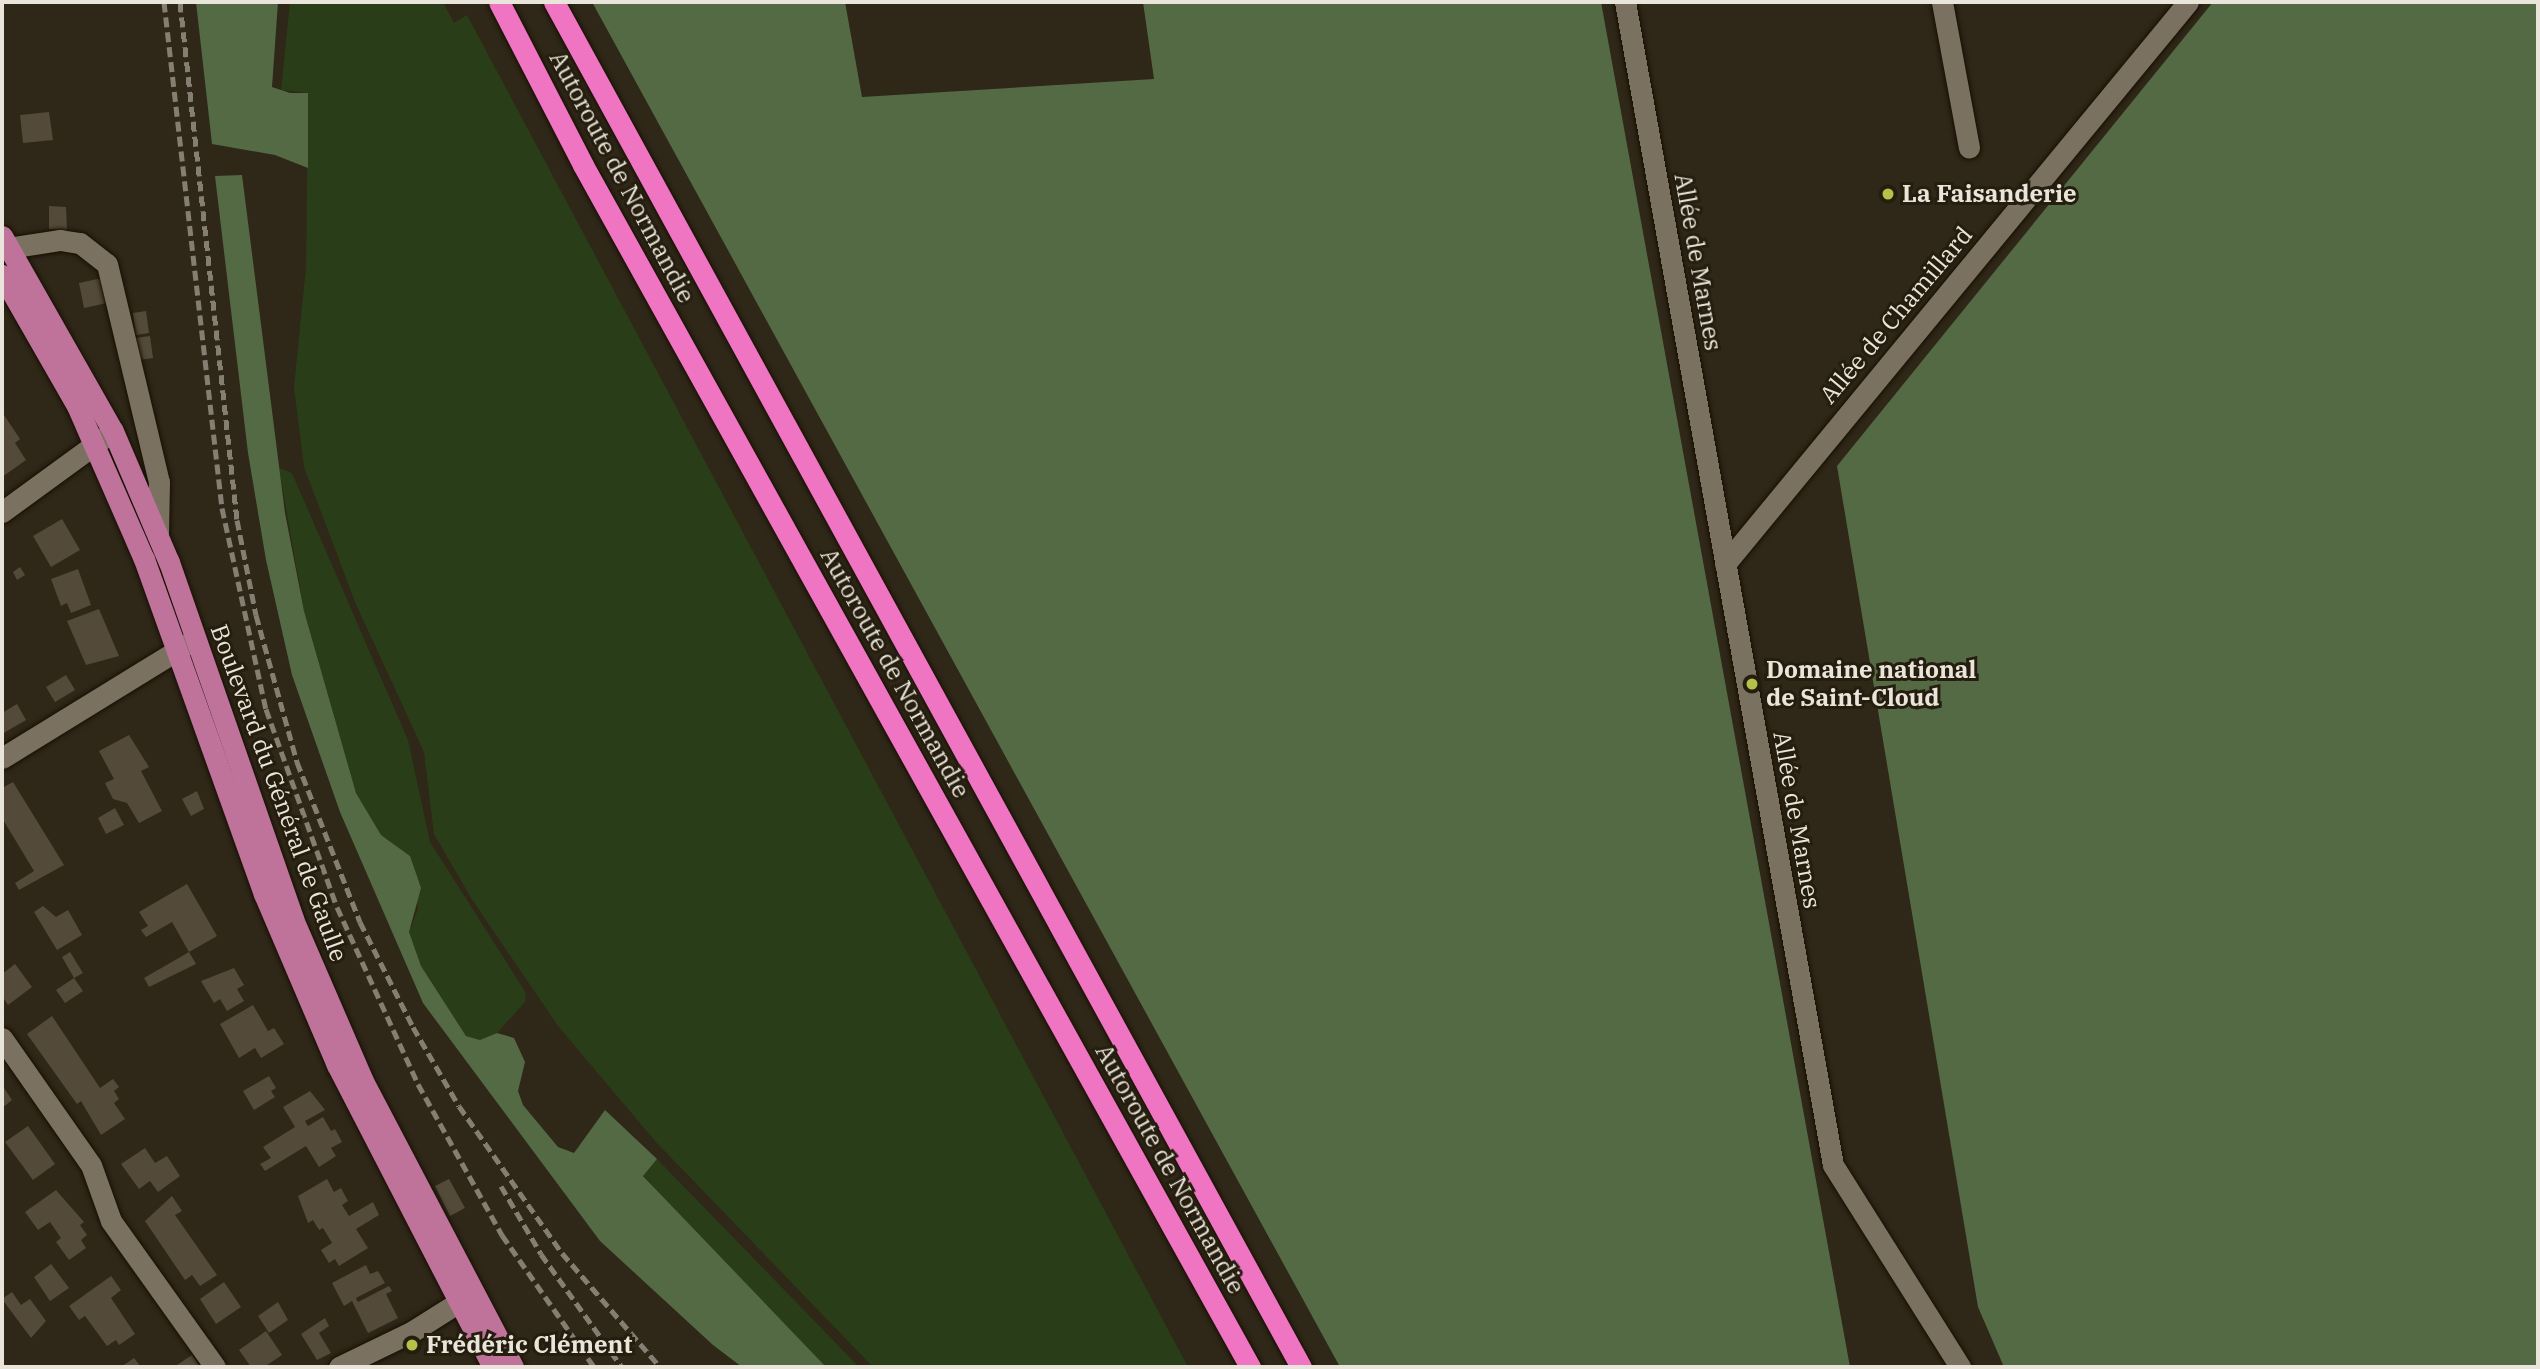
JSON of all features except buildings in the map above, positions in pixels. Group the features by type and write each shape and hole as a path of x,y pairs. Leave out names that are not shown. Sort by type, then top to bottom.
{"highway":[{"name":"Autoroute de Normandie","path":"499,2 583,165 1250,1367"},
{"name":"Autoroute de Normandie","path":"554,2 1301,1367"}],"main road":[{"name":"Boulevard du Général de Gaulle","path":"5,242 113,432 158,536 186,645"},
{"name":"Boulevard du Général de Gaulle","path":"2,275 77,406 144,559 186,645 299,932 363,1081 465,1297 493,1367"},
{"name":"Boulevard du Général de Gaulle","path":"465,1297 513,1367"}],"street":[{"name":"Allée de Marnes","path":"1625,2 1833,1165 1960,1367"},
{"path":"1942,2 1969,148"},
{"name":"Allée de Chamillard","path":"1725,564 2188,2"},
{"path":"5,242 61,240 80,243 107,264 159,482 158,536"},
{"path":"2,512 113,432"},
{"path":"2,758 186,645"},
{"path":"2,1038 91,1166 111,1221 215,1367"},
{"path":"339,1367 413,1331 465,1297"}],"green space":[{"path":"196,2 278,2 272,87 290,93 308,93 308,168 275,155 212,144"},
{"path":"290,2 443,2 454,23 467,15 1188,1367 873,1367 655,1141 558,1026 471,898 434,834 424,752 355,602 304,467 294,387 306,267 308,93 281,90"},
{"path":"592,2 845,2 862,97 1154,79 1143,2 1601,2 1850,1367 1340,1367"},
{"path":"2213,2 2538,2 2538,1367 2004,1367 1978,1307 1837,466"},
{"path":"242,175 285,513 304,611 356,793 381,835 410,856 421,888 409,932 421,966 466,1036 480,1040 497,1033 514,1038 525,1062 518,1091 523,1105 558,1147 574,1153 605,1110 657,1159 643,1176 826,1367 742,1367 713,1345 600,1241 423,1003 340,812 292,675 266,560 248,453 215,176"},
{"path":"279,468 292,473 408,740 430,842 526,993 525,1002 497,1033 480,1040 466,1036 421,966 409,932 418,909 410,856 381,835 356,793 304,611"},
{"path":"657,1159 859,1367 826,1367 643,1175"}],"railway":[{"path":"164,2 222,508 266,709 337,907 418,1084 502,1235 594,1367"},
{"path":"180,2 237,520 256,615 297,762 360,922 413,1027 459,1106 562,1253 660,1367"},
{"path":"501,1186 541,1254 622,1367"}],"place":[{"name":"La Faisanderie","path":"1888,194"},
{"name":"Domaine national de Saint-Cloud","path":"1752,684"},
{"name":"Frédéric Clément","path":"412,1345"}]}
